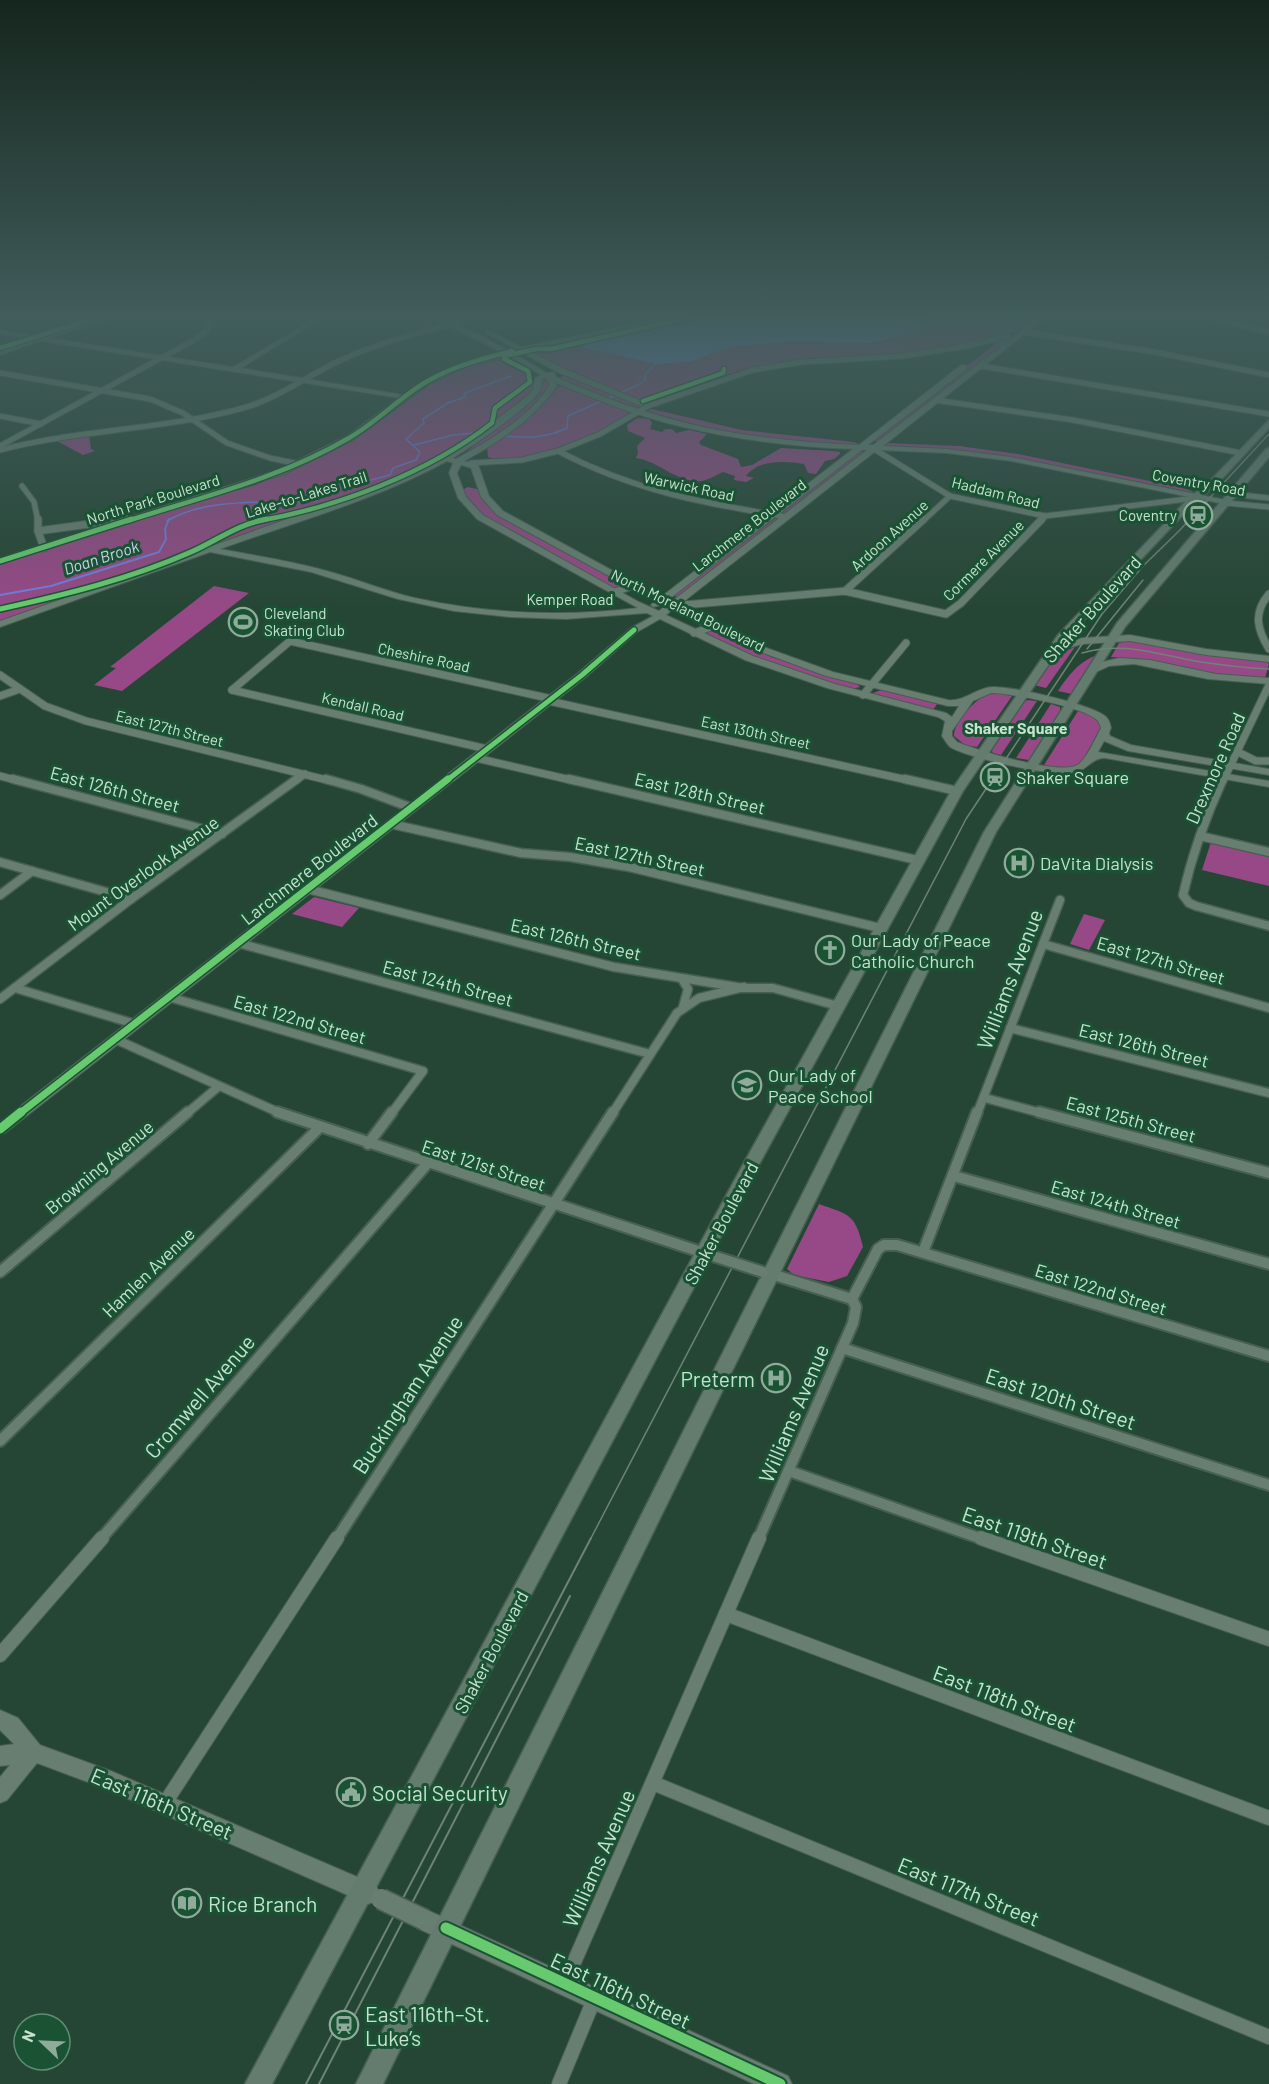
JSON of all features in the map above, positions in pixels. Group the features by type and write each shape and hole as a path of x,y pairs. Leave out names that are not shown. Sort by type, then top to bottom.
{"main road":[{"name":"North Park Boulevard","path":"0,561 129,519 259,481 299,464 360,432 383,414"},
{"path":"453,460 510,414"},
{"path":"0,624 220,552 275,530 407,485 453,460 483,448 526,414"},
{"name":"Coventry Road","path":"645,414 683,425 738,436 856,449 947,452 1011,459 1196,498 1229,499"},
{"name":"Coventry Road","path":"677,414 749,430 807,437 949,445 1016,452 1204,491 1229,499"},
{"name":"Larchmere Boulevard","path":"634,630 638,622 662,600 902,414"},
{"name":"Larchmere Boulevard","path":"0,1129 550,700 634,630 660,616 917,414"},
{"name":"Shaker Boulevard","path":"258,2084 372,1895 838,1006 957,791 1062,638 1269,423"},
{"name":"Shaker Boulevard","path":"369,2084 766,1273 990,832 1127,616 1269,451"},
{"path":"453,460 471,464"},
{"path":"453,460 457,487 478,484"},
{"name":"North Moreland Boulevard","path":"471,464 476,468 478,484 483,495 500,513 711,627 780,657 871,685 952,704 961,704 970,698"},
{"name":"North Moreland Boulevard","path":"457,487 469,508 482,519 694,633 749,658 863,695 948,717 951,722 950,726"},
{"path":"0,630 209,550 275,530"},
{"name":"Kemper Road","path":"209,550 293,566 410,600 462,609 549,614 650,610 672,606"},
{"path":"1054,649 1082,641 1113,638 1137,639 1206,652 1269,659"},
{"path":"1094,670 1106,664 1137,661 1209,676 1269,683"},
{"path":"992,690 1022,695 1092,712 1103,719 1106,723 1104,734 1080,768 1072,771 1058,771 1032,766 953,744 947,736 950,726 970,698 980,692 992,690"},
{"path":"1104,734 1109,742 1123,747 1269,772"},
{"path":"1088,759 1097,755 1105,755 1269,784"},
{"path":"0,1720 11,1725 33,1752"},
{"path":"0,1756 33,1752"},
{"path":"0,1793 33,1752"},
{"name":"East 116th Street","path":"33,1752 165,1803 446,1928 780,2084"}],"street":[{"path":"0,448 59,414"},
{"path":"183,414 219,439 248,452 299,464"},
{"path":"0,448 33,440 192,420 214,414"},
{"path":"471,464 522,459 558,451 600,434 633,414"},
{"path":"1033,414 1241,453"},
{"path":"0,416 41,424"},
{"path":"21,434 33,440"},
{"name":"Haddam Road","path":"874,449 950,496 1045,516 1196,498"},
{"name":"Warwick Road","path":"558,451 591,470 639,488 712,505 787,517"},
{"path":"22,486 33,496 36,504 38,531 44,548"},
{"name":"Ardoon Avenue","path":"845,591 950,496"},
{"name":"Coventry Road","path":"1229,499 1269,498"},
{"name":"Coventry Road","path":"1229,499 1269,507"},
{"name":"Cormere Avenue","path":"935,614 946,614 952,611 1045,516"},
{"path":"38,531 129,519"},
{"path":"615,592 634,585"},
{"name":"Kemper Road","path":"672,606 845,591 935,614"},
{"path":"1269,594 1260,605 1256,624 1269,649"},
{"path":"694,633 711,627"},
{"name":"Cheshire Road","path":"290,641 550,700"},
{"name":"Kendall Road","path":"290,641 232,690 487,749"},
{"path":"863,695 906,643"},
{"name":"East 127th Street","path":"0,675 45,706 86,722 305,774 364,790 411,808"},
{"name":"Drexmore Road","path":"1269,683 1238,752 1224,777 1200,836 1183,895 1196,906 1269,926"},
{"path":"0,696 20,688"},
{"name":"East 130th Street","path":"550,700 957,791"},
{"path":"1238,752 1256,762 1269,761"},
{"name":"East 128th Street","path":"476,758 917,860"},
{"name":"Mount Overlook Avenue","path":"0,999 131,898 305,774"},
{"name":"East 126th Street","path":"0,776 222,834"},
{"name":"East 127th Street","path":"391,824 512,852 570,857 629,867 880,928"},
{"path":"1200,836 1269,852"},
{"path":"0,862 131,898"},
{"path":"0,895 32,871"},
{"name":"East 126th Street","path":"308,889 614,967 681,979 744,987 773,988 838,1006"},
{"name":"Williams Avenue","path":"565,1983 842,1348 856,1312 852,1299 878,1249 890,1245 923,1252 985,1098 1060,900"},
{"name":"East 124th Street","path":"238,943 650,1054"},
{"name":"East 127th Street","path":"1043,944 1269,1008"},
{"path":"681,979 688,989 683,1006"},
{"path":"683,1006 715,993 744,987"},
{"path":"15,988 135,1024"},
{"name":"East 122nd Street","path":"169,997 423,1071 368,1144"},
{"name":"Buckingham Avenue","path":"165,1803 683,1006"},
{"name":"East 126th Street","path":"1010,1028 1269,1093"},
{"name":"East 121st Street","path":"115,1039 270,1110 319,1128 852,1299"},
{"name":"Browning Avenue","path":"0,1272 218,1087"},
{"name":"East 125th Street","path":"985,1098 1269,1173"},
{"name":"Hamlen Avenue","path":"0,1441 319,1128"},
{"name":"Cromwell Avenue","path":"0,1655 427,1164"},
{"name":"East 124th Street","path":"954,1176 1269,1264"},
{"name":"East 122nd Street","path":"923,1252 1269,1356"},
{"name":"East 120th Street","path":"842,1348 1269,1485"},
{"name":"East 119th Street","path":"789,1471 1269,1639"},
{"name":"East 118th Street","path":"726,1614 1269,1818"},
{"name":"East 117th Street","path":"653,1783 1269,2037"},
{"path":"559,2084 595,1997"}],"shaded area":[{"path":"389,414 503,414 458,450 415,473 0,622 0,563 255,485 297,468 365,432"},
{"path":"513,414 525,414 497,435 459,458"},
{"path":"529,414 627,414 583,439 541,454 502,460 488,457 487,448"},
{"path":"658,414 675,414 742,430 859,444 857,446 791,442 715,430"},
{"path":"902,414 918,414 884,441 867,441"},
{"path":"637,418 649,419 652,423 650,429 662,432 665,429 672,429 676,433 689,430 707,434 699,442 701,445 738,459 741,467 752,465 781,448 834,451 840,454 834,459 825,461 816,474 808,473 804,464 773,462 751,470 746,476 754,478 746,482 734,480 735,476 723,472 710,479 692,481 636,458 637,446 645,438 628,431 627,425"},
{"path":"89,435 91,449 95,451 83,455 57,441 51,442"},
{"path":"885,443 959,446 1018,454 1184,488 1196,493 1037,462 884,446"},
{"path":"858,451 866,452 787,515 780,515"},
{"path":"468,487 477,489 488,504 626,585 619,588 610,587 505,530 471,503 462,490"},
{"path":"776,518 779,520 679,597 673,596"},
{"path":"214,586 249,593 122,691 94,685 116,668 110,667"},
{"path":"712,631 771,657 857,684 860,687 852,689 763,661 704,634 704,632"},
{"path":"1126,641 1269,664 1265,678 1216,674 1140,659 1111,657 1119,643"},
{"path":"1075,647 1046,688 1034,685 1056,658"},
{"path":"1098,655 1072,694 1058,691 1070,674 1080,665"},
{"path":"881,690 937,704 933,710 876,696 873,693"},
{"name":"Shaker Square","path":"993,692 1012,696 977,747 965,745 954,736 958,723 974,703"},
{"path":"1024,701 1037,701 1001,755 993,753 991,749"},
{"path":"1051,704 1060,707 1060,714 1029,760 1016,758"},
{"name":"Shaker Square","path":"1078,711 1095,716 1102,725 1083,760 1075,766 1065,768 1044,765"},
{"path":"1211,842 1269,856 1269,886 1202,870"},
{"path":"314,897 359,908 342,927 292,914"},
{"path":"1084,914 1105,920 1089,950 1070,944"},
{"path":"819,1204 849,1217 857,1227 863,1247 847,1276 829,1282 794,1275 787,1269"}],"waterway":[{"name":"Doan Brook","path":"168,520 184,513 220,504 316,501 320,495 329,491 390,475 393,468 416,460 420,452 406,439 424,423 423,419 430,414"},
{"name":"Doan Brook","path":"506,436 552,434 567,428 568,416 572,414"},
{"name":"Doan Brook","path":"414,445 453,435 475,433"},
{"name":"Doan Brook","path":"0,595 51,586 159,552 166,539 165,529 168,520"}],"tram line":[{"path":"590,1540 966,819 1102,614 1144,565 1179,531 1269,434"},
{"path":"1087,649 1143,580"},
{"path":"1082,653 1125,648 1214,664 1269,669"},
{"path":"306,2084 591,1538"},
{"path":"319,2084 570,1596"}],"cycle path":[{"path":"0,561 281,472 350,438 382,414"},
{"name":"Lake-to-Lakes Trail","path":"0,609 81,591 192,552 213,539 257,521 298,514 383,485 469,441 492,423 494,414"},
{"path":"0,1129 582,675 634,630"},
{"path":"446,1928 780,2084"}],"place":[{"name":"Coventry","path":"1198,515"},
{"name":"Cleveland Skating Club","path":"243,622"},
{"name":"Shaker Square","path":"995,777"},
{"name":"DaVita Dialysis","path":"1019,863"},
{"name":"Our Lady of Peace Catholic Church","path":"830,950"},
{"name":"Our Lady of Peace School","path":"747,1085"},
{"name":"Preterm","path":"776,1378"},
{"name":"Social Security","path":"351,1792"},
{"name":"Rice Branch","path":"187,1903"},
{"name":"East 116th–St. Luke’s","path":"344,2025"}],"district":[{"name":"Shaker Square","path":"1016,727"}]}
